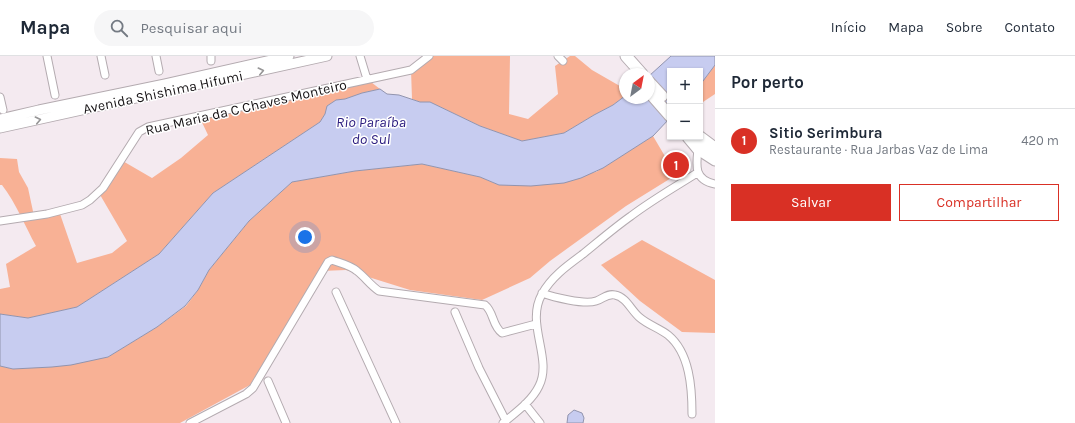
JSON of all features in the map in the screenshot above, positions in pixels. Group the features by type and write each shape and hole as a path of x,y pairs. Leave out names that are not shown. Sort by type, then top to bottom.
{"main road":[{"path":"622,58 630,68"},
{"path":"622,58 634,68"},
{"path":"655,89 669,104"},
{"path":"655,99 667,113"},
{"path":"703,139 715,148"},
{"path":"690,140 698,149 715,160"}],"street":[{"path":"47,56 55,95"},
{"path":"101,56 105,75"},
{"path":"156,56 159,71"},
{"name":"Avenida Shishima Hifumi","path":"0,119 165,84 268,58 289,56"},
{"name":"Avenida Shishima Hifumi","path":"0,128 327,56"},
{"path":"360,56 367,79"},
{"name":"Rua Maria da C Chaves Monteiro","path":"0,221 76,208 86,203 103,188 139,132 148,127 412,70 429,56"},
{"path":"0,97 3,110"},
{"path":"698,149 696,165 697,173 707,182 715,184"},
{"path":"455,312 504,422 525,404 539,387 543,371 536,324 538,303 542,293 557,275 631,216 656,198 697,173"},
{"path":"190,423 246,394 253,388 328,262 332,260 351,267 379,291 485,305 489,308 498,330 502,333 536,324"},
{"path":"336,292 396,423"},
{"path":"542,293 553,297 586,302 596,301 606,295 611,294 618,296 623,298 639,317 669,335 677,345 688,371 691,390 692,414"},
{"path":"268,381 286,423"},
{"path":"525,404 540,423"}],"shaded area":[{"path":"429,56 510,56 509,114 528,119 558,94 555,66 570,56 575,56 592,70 619,86 619,100 564,133 522,141 480,126 430,102 420,102 412,99 411,70"},
{"path":"715,65 715,94 703,102 703,81"},
{"path":"367,79 380,89 345,99 336,100 327,106 325,114 320,122 213,193 159,254 77,307 28,318 0,314 0,289 10,287 6,264 36,246 12,199 2,185 0,185 0,158 17,159 19,172 28,188 34,216 59,211 77,263 112,253 127,241 99,193 121,160 152,178 181,158 208,135 199,116"},
{"path":"653,136 676,175 626,206 550,261 530,278 482,300 410,290 346,270 321,271 250,385 180,423 0,423 0,366 13,369 108,357 157,327 186,306 198,290 209,270 249,221 292,182 355,171 422,164 480,177 499,185 596,172"},
{"path":"642,240 715,280 715,333 682,332 640,301 601,265"}],"water":[{"name":"Rio Paraíba do Sul","path":"671,56 715,56 715,65 703,81 703,68 667,68 667,121 653,136 603,168 581,178 564,183 531,186 499,185 480,177 422,164 355,171 292,182 249,221 209,270 198,290 185,306 157,327 108,357 71,365 52,367 13,369 0,366 0,314 28,318 77,307 159,254 213,193 320,122 325,114 327,106 336,100 345,99 380,89 387,94 399,95 420,102 430,102 480,126 522,141 564,133 619,100 619,104 655,104 655,71"},
{"path":"574,410 582,413 584,418 583,423 567,423 568,415"}],"place":[{"name":"Sitio Serimbura","path":"676,165"}]}
